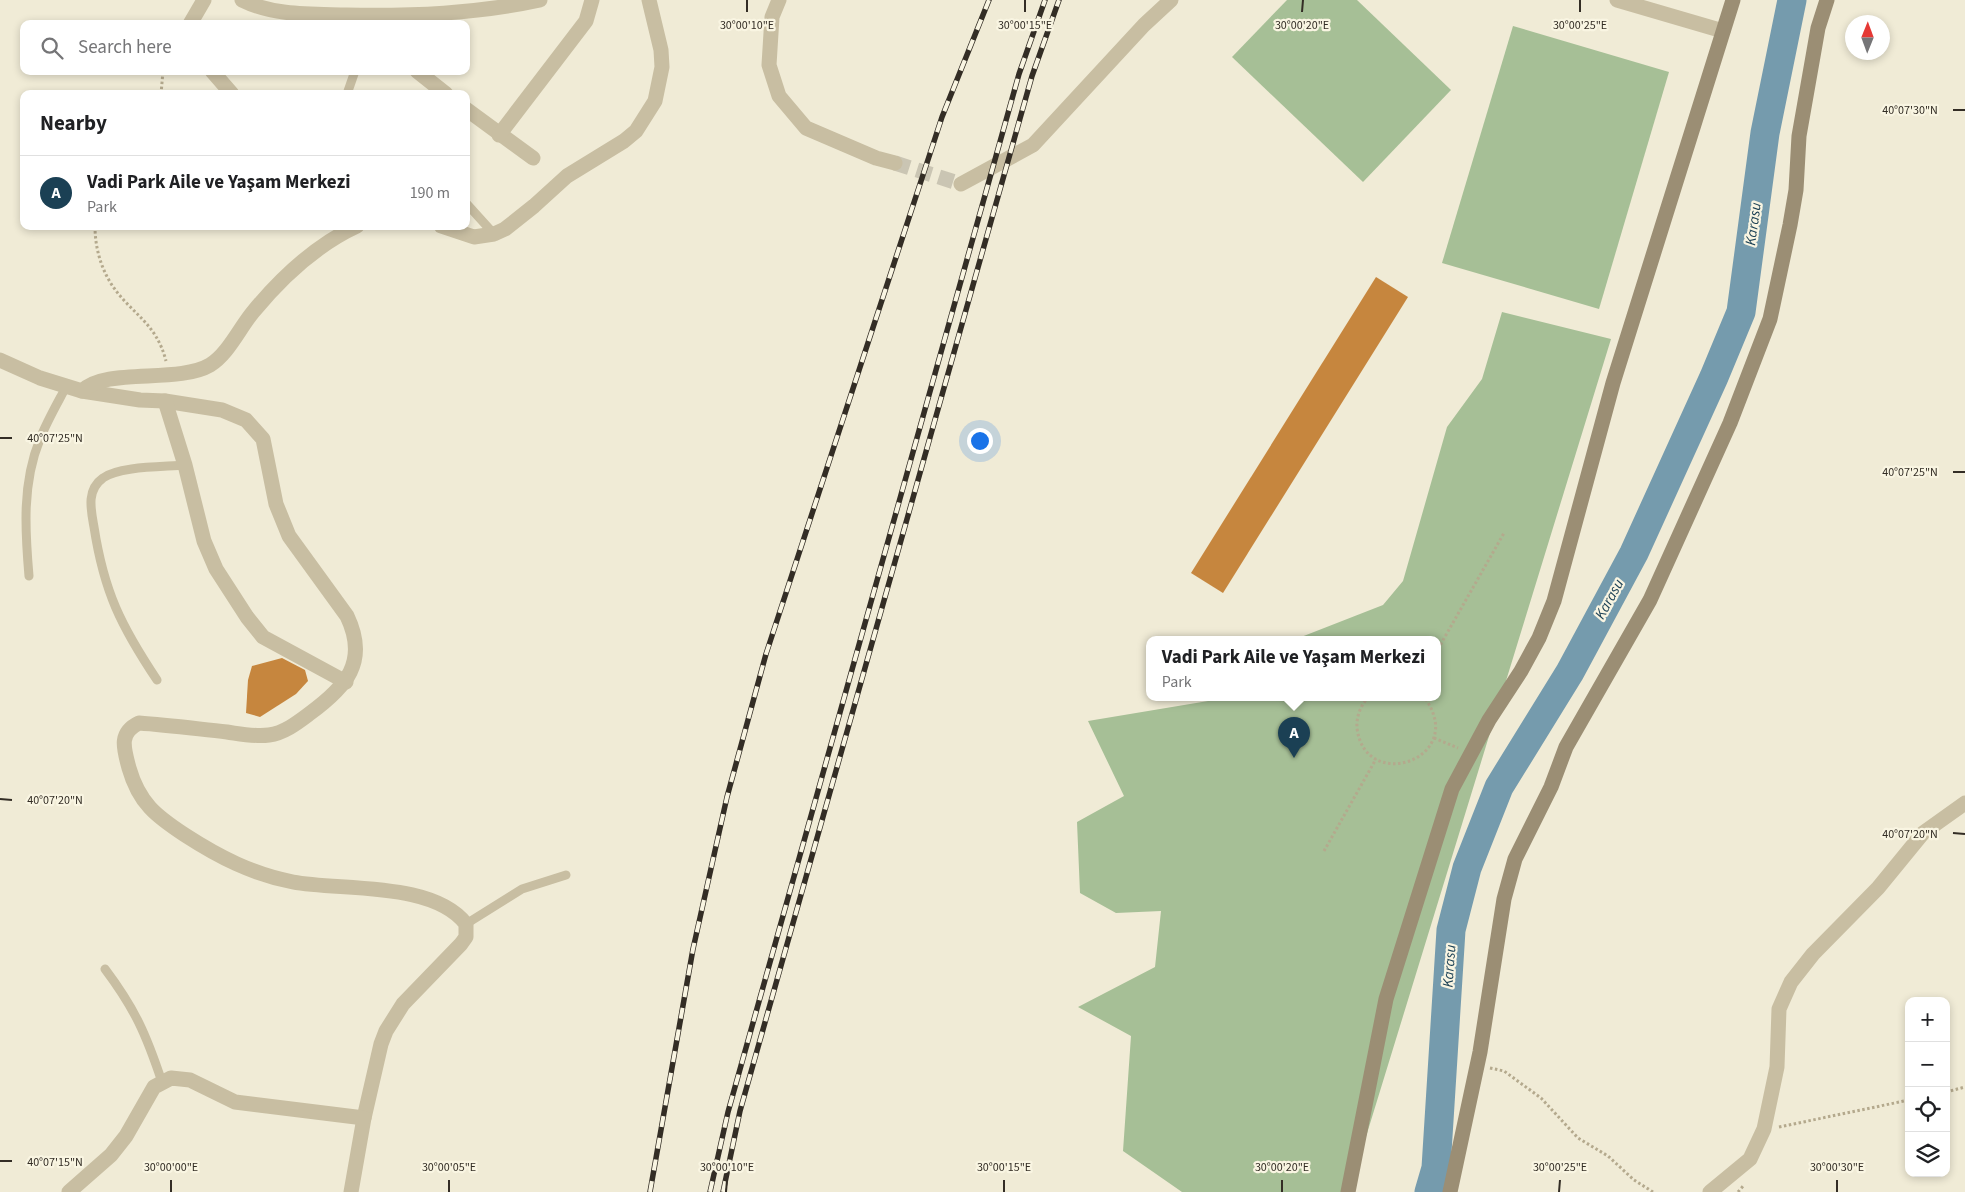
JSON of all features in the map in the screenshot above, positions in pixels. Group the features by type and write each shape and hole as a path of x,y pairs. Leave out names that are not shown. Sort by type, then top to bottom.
{"street":[{"path":"192,20 204,0"},
{"path":"242,0 281,12 372,20 474,12 540,0"},
{"path":"499,135 586,21 592,0"},
{"path":"453,230 474,237 494,234 505,229 567,176 624,141 646,118 655,101 662,67 661,50 648,0"},
{"path":"779,0 772,17 769,64 779,96 806,128 876,158 895,163"},
{"path":"961,184 1033,145 1144,25 1171,0"},
{"path":"1617,0 1723,31"},
{"path":"1348,1192 1386,998 1452,789 1525,662 1554,601 1614,383 1733,0"},
{"path":"1450,1192 1478,1064 1504,898 1515,859 1551,787 1566,747 1650,600 1730,423 1770,319 1796,190 1798,136 1818,28 1826,0"},
{"path":"215,75 229,90"},
{"path":"422,75 441,90"},
{"path":"470,112 533,158"},
{"path":"82,391 98,382 200,370 212,364 221,356 253,312 287,275 332,240 350,230"},
{"path":"0,360 40,378 82,391 222,410 235,414 255,429 263,439 282,522 289,536 347,616 353,629 356,655 346,682 320,706 292,726 270,735 258,736 139,723 126,732 123,740 134,786 142,800 155,814 222,859 293,882 393,891 414,895 450,910 461,917 466,924 466,938 462,944 403,1004 386,1031 381,1044 364,1118 351,1192"},
{"path":"165,401 185,465 204,541 216,569 247,617 263,637 346,682"},
{"path":"1710,1192 1750,1159 1764,1129 1777,1067 1779,1008 1800,968 1878,888 1923,833 1965,803"},
{"path":"69,1192 111,1155 126,1136 154,1088 162,1082 180,1078 190,1080 235,1102 364,1118"}],"lane":[{"path":"348,90 354,75"},
{"path":"470,207 494,234"},
{"path":"29,576 25,518 29,479 40,438 66,387"},
{"path":"157,680 130,638 109,594 99,559 91,498 98,482 109,474 185,465"},
{"path":"466,924 522,889 566,875"},
{"path":"105,969 138,1018 162,1082"}],"path":[{"path":"161,90 163,75"},
{"path":"95,230 97,250 106,275 111,284 151,328 164,352 169,374"},
{"path":"1441,644 1504,533"},
{"path":"1366,701 1360,710 1357,723 1358,736 1364,748 1376,758 1385,763 1398,765 1411,762 1422,755 1434,738 1436,720 1432,707 1427,701"},
{"path":"1434,738 1471,754"},
{"path":"1324,851 1376,758"},
{"path":"1478,1064 1504,1072 1541,1098 1578,1138 1608,1156 1634,1180 1653,1192"},
{"path":"1950,1091 1965,1087"},
{"path":"1776,1128 1905,1101"},
{"path":"1738,1192 1746,1184"}],"green space":[{"path":"1287,0 1357,0 1451,90 1363,182 1232,57"},
{"path":"1513,26 1669,72 1599,309 1442,263"},
{"path":"1502,312 1611,339 1349,1192 1182,1192 1123,1151 1131,1036 1078,1007 1155,967 1161,911 1116,913 1080,893 1077,822 1124,796 1088,721 1208,701 1441,701 1441,636 1304,636 1383,605 1403,581 1447,427 1482,379"}],"building":[{"path":"1376,277 1408,297 1223,593 1191,573"},
{"path":"282,658 305,670 308,681 296,694 260,717 246,713 248,680 252,666"}],"waterway":[{"name":"Karasu","path":"1429,1192 1436,1168 1451,930 1467,868 1499,787 1570,672 1634,553 1714,377 1741,312 1765,133 1792,0"}],"tunnel":[{"path":"895,163 961,184"}],"railway":[{"path":"650,1192 693,949 727,797 766,654 942,117 989,0"},
{"path":"710,1192 728,1112 1019,74 1045,0"},
{"path":"723,1192 740,1111 1032,76 1059,0"}],"place":[{"name":"Vadi Park Aile ve Yaşam Merkezi","path":"1294,758"}]}
